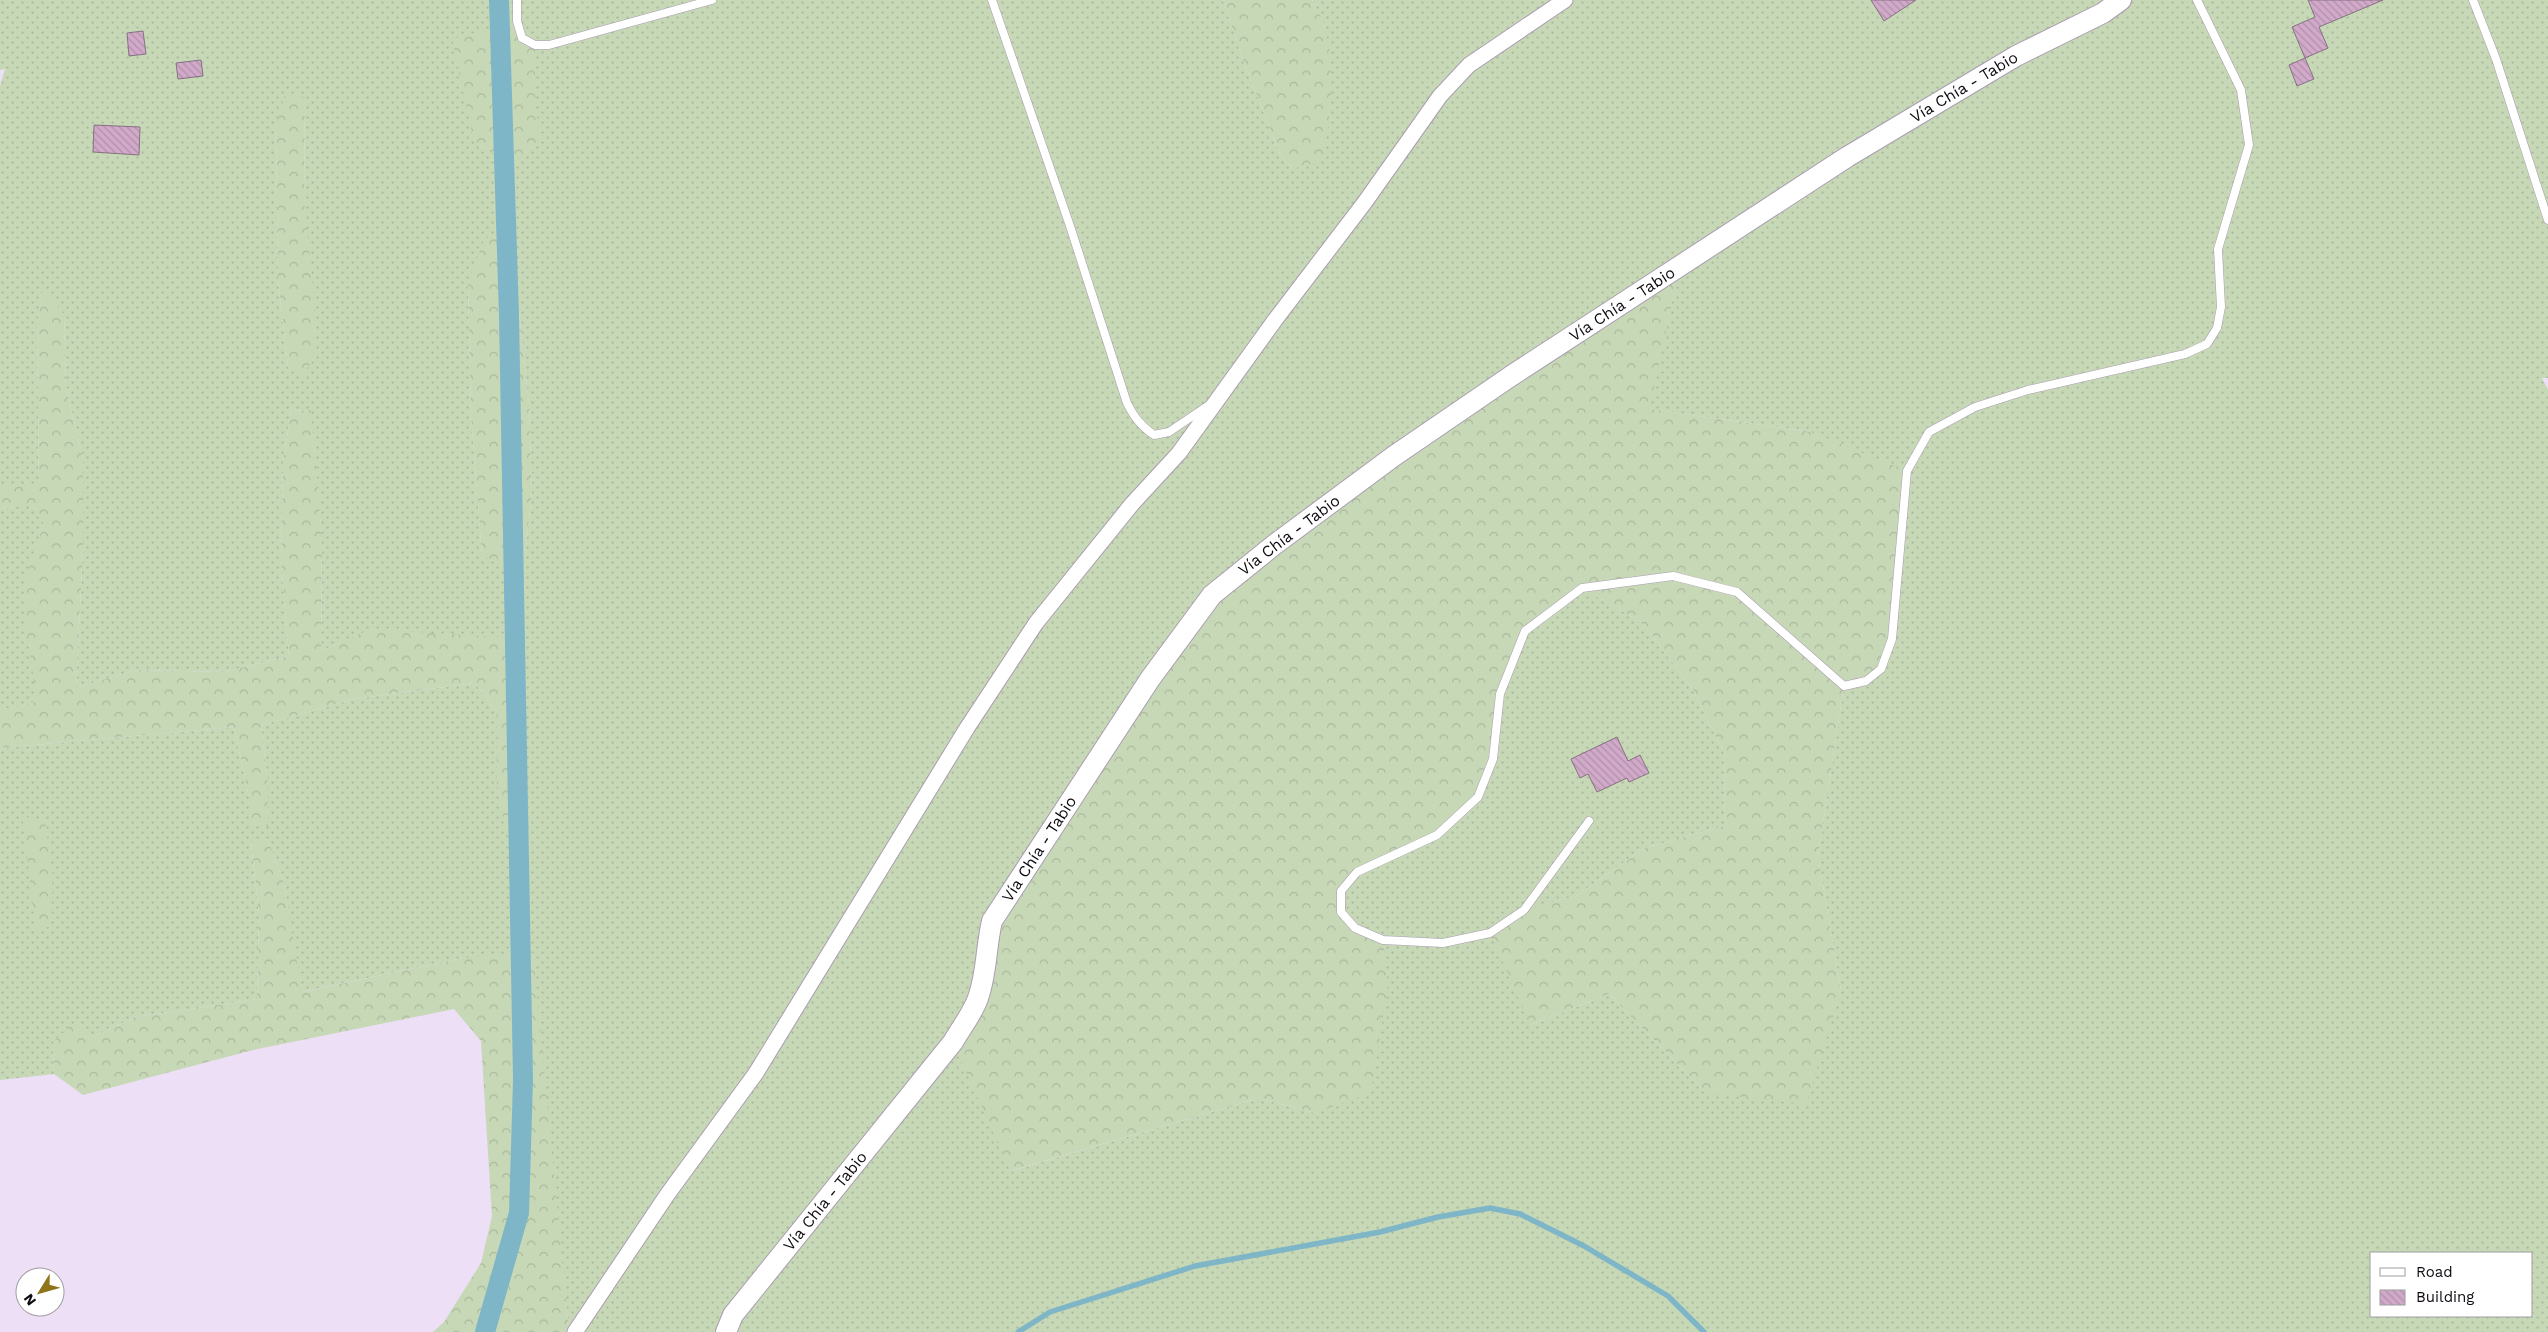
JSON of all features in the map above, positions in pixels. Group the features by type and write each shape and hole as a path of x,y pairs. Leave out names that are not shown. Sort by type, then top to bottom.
{"street":[{"path":"575,1332 667,1195 756,1073 967,728 1036,623 1119,518 1179,453 1365,202 1440,96 1469,65 1566,0"},
{"name":"Vía Chía - Tabio","path":"726,1332 733,1315 953,1042 978,999 986,969 988,940 992,921 1150,678 1212,595 1274,545 1394,456 1519,371 1847,158 2016,56 2103,13 2121,0"}],"lane":[{"path":"517,0 517,21 522,38 535,45 549,45 712,0"},
{"path":"992,0 1070,226 1127,403 1134,417 1154,435 1169,432 1199,410 1216,401"},
{"path":"1589,821 1524,910 1490,933 1443,943 1383,940 1355,928 1341,912 1341,891 1356,872 1437,835 1478,797 1493,760 1500,694 1525,631 1582,588 1673,576 1737,592 1844,686 1866,681 1881,669 1892,639 1907,471 1930,432 1975,407 2028,390 2185,354 2207,344 2217,328 2222,307 2218,249 2249,145 2241,90 2197,0"},
{"path":"2473,0 2496,59 2548,220"}],"green space":[{"path":"0,0 1223,0 1242,57 1280,154 1292,169 1325,27 1312,0 2548,0 2548,378 2542,378 2548,390 2548,1332 569,1332 553,1172 463,958 301,992 284,883 268,839 251,843 259,914 257,999 135,1017 95,1036 53,1042 54,1074 0,1080 0,748 234,727 249,797 249,824 268,825 268,783 261,725 354,699 475,683 497,712 497,784 509,847 527,677 372,629 321,651 322,538 310,410 291,411 283,462 281,561 289,656 225,672 136,670 76,688 83,547 83,458 66,387 64,315 43,291 37,323 39,487 0,486 0,86 5,69 0,70","holes":["305,97 304,202 288,368 278,280 276,125","1679,268 1649,409 1811,432 1844,686 1818,856 1841,991 1706,1093 1609,994 1530,1025 1525,910 1576,896 1645,848 1724,826 1725,755 1693,690 1643,623 1582,588 1525,631 1500,694 1341,891 1341,912 1355,928 1315,1113 1259,1098 1011,1171 988,940","468,282 519,312 529,404 532,491 525,557 482,555 471,415"]},
{"path":"1223,0 1312,0 1324,25 1330,61 1330,111 1322,161 1292,169 1280,154 1242,57"},
{"path":"517,21 522,38 535,45 535,99 540,140 511,164 474,142 452,39"},
{"path":"285,95 305,97 304,202 315,305 313,361 301,376 288,368 278,280 276,125"},
{"path":"504,226 519,312 529,404 532,491 525,557 503,567 482,555 471,415 468,282 484,240"},
{"path":"1679,268 1650,409 1811,432 1907,471 1892,639 1881,669 1866,681 1844,686 1818,856 1841,991 1806,1104 1706,1093 1609,994 1530,1025 1490,933 1524,910 1576,896 1645,848 1724,826 1725,755 1693,690 1643,623 1583,589 1525,631 1500,694 1493,759 1478,797 1437,835 1357,872 1341,891 1341,912 1355,928 1383,940 1388,985 1371,1093 1315,1113 1259,1098 1010,1171 953,1042 988,940 1212,595"},
{"path":"43,290 64,315 66,387 83,458 83,547 76,688 136,670 225,672 289,656 281,561 283,462 291,411 311,410 322,538 321,651 371,629 510,638 527,677 522,835 508,847 497,784 497,712 475,683 354,699 261,725 268,783 268,826 249,824 249,797 234,727 0,748 0,708 15,708 35,702 24,592 31,562 44,524 33,505 0,509 0,486 39,486 37,323"},
{"path":"33,504 44,524 29,568 30,650 35,681 35,702 15,708 0,708 0,509"},
{"path":"22,814 45,821 53,877 51,926 36,931"},
{"path":"268,839 284,883 302,992 463,958 533,953 569,1332 433,1332 444,1322 481,1263 492,1216 481,1041 454,1009 253,1050 83,1095 54,1074 53,1042 74,1023 95,1036 135,1017 257,999 259,914 251,842"}],"building":[{"path":"1871,0 1916,0 1884,21"},
{"path":"2308,0 2383,0 2319,27 2328,48 2305,58 2292,27 2315,17"},
{"path":"143,31 146,54 129,56 127,33"},
{"path":"2305,58 2314,79 2297,86 2289,65"},
{"path":"201,60 203,76 178,79 176,63"},
{"path":"94,125 140,127 139,155 93,152"},
{"path":"1617,737 1628,761 1640,755 1649,773 1629,782 1627,778 1597,792 1588,774 1580,778 1571,759"}],"waterway":[{"path":"485,1332 519,1213 523,1080 509,316 499,0"},
{"path":"1018,1332 1050,1312 1195,1266 1380,1232 1438,1217 1490,1208 1520,1214 1584,1246 1668,1296 1704,1332"}]}
